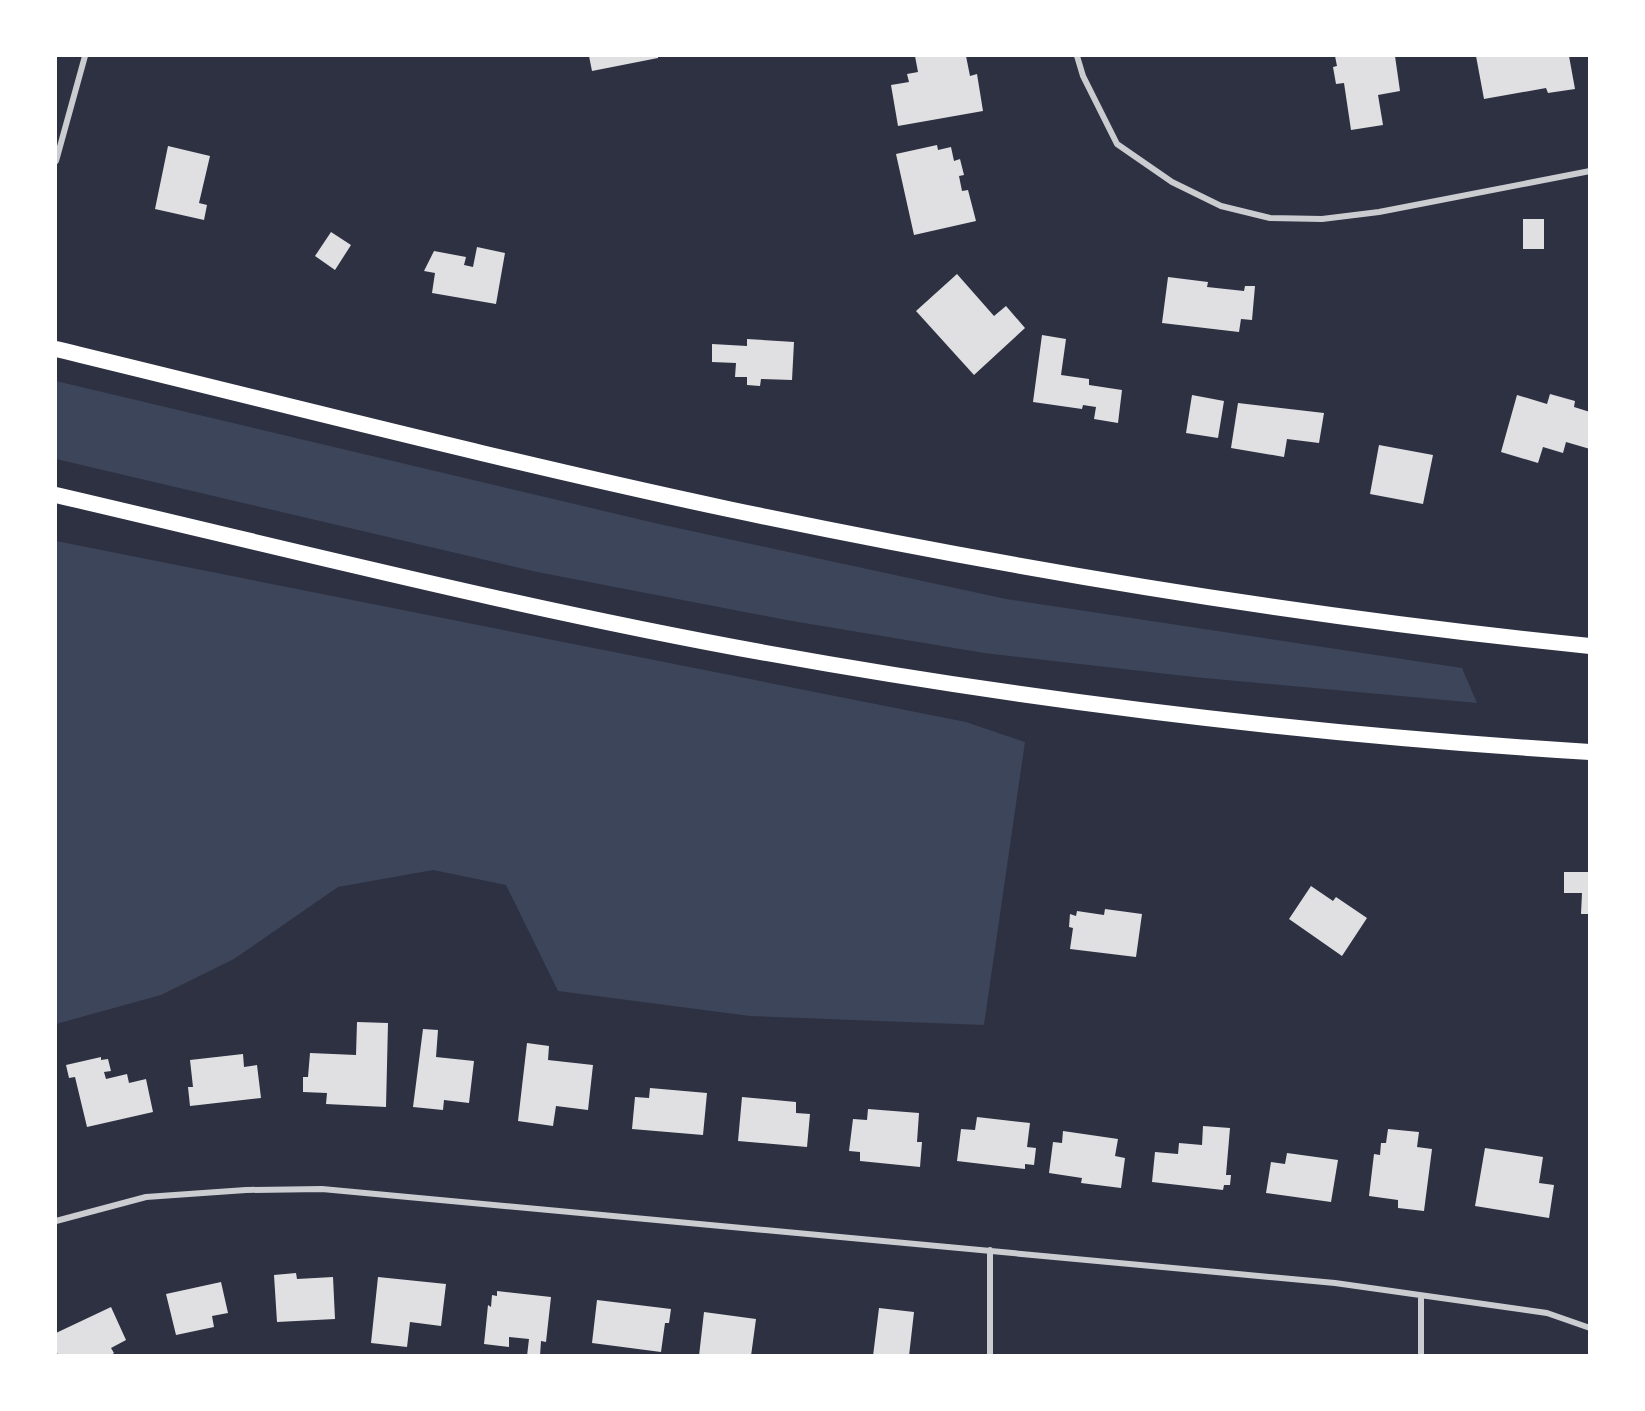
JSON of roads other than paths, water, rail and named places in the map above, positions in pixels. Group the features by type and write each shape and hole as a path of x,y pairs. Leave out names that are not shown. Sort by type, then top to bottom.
{"highway":[{"path":"56,349 528,463 715,506 830,529 1151,588 1590,646"},
{"path":"56,495 451,587 662,633 802,659 977,688 1191,717 1500,746 1590,752"}],"street":[{"path":"56,161 85,56"},
{"path":"1077,56 1083,76 1117,144 1182,187 1221,206 1270,219 1322,219 1379,212 1590,171"},
{"path":"56,1221 146,1197 246,1190 322,1189 1335,1283 1421,1297 1547,1313 1590,1328"},
{"path":"990,1250 990,1356"},
{"path":"1421,1297 1421,1356"}]}
